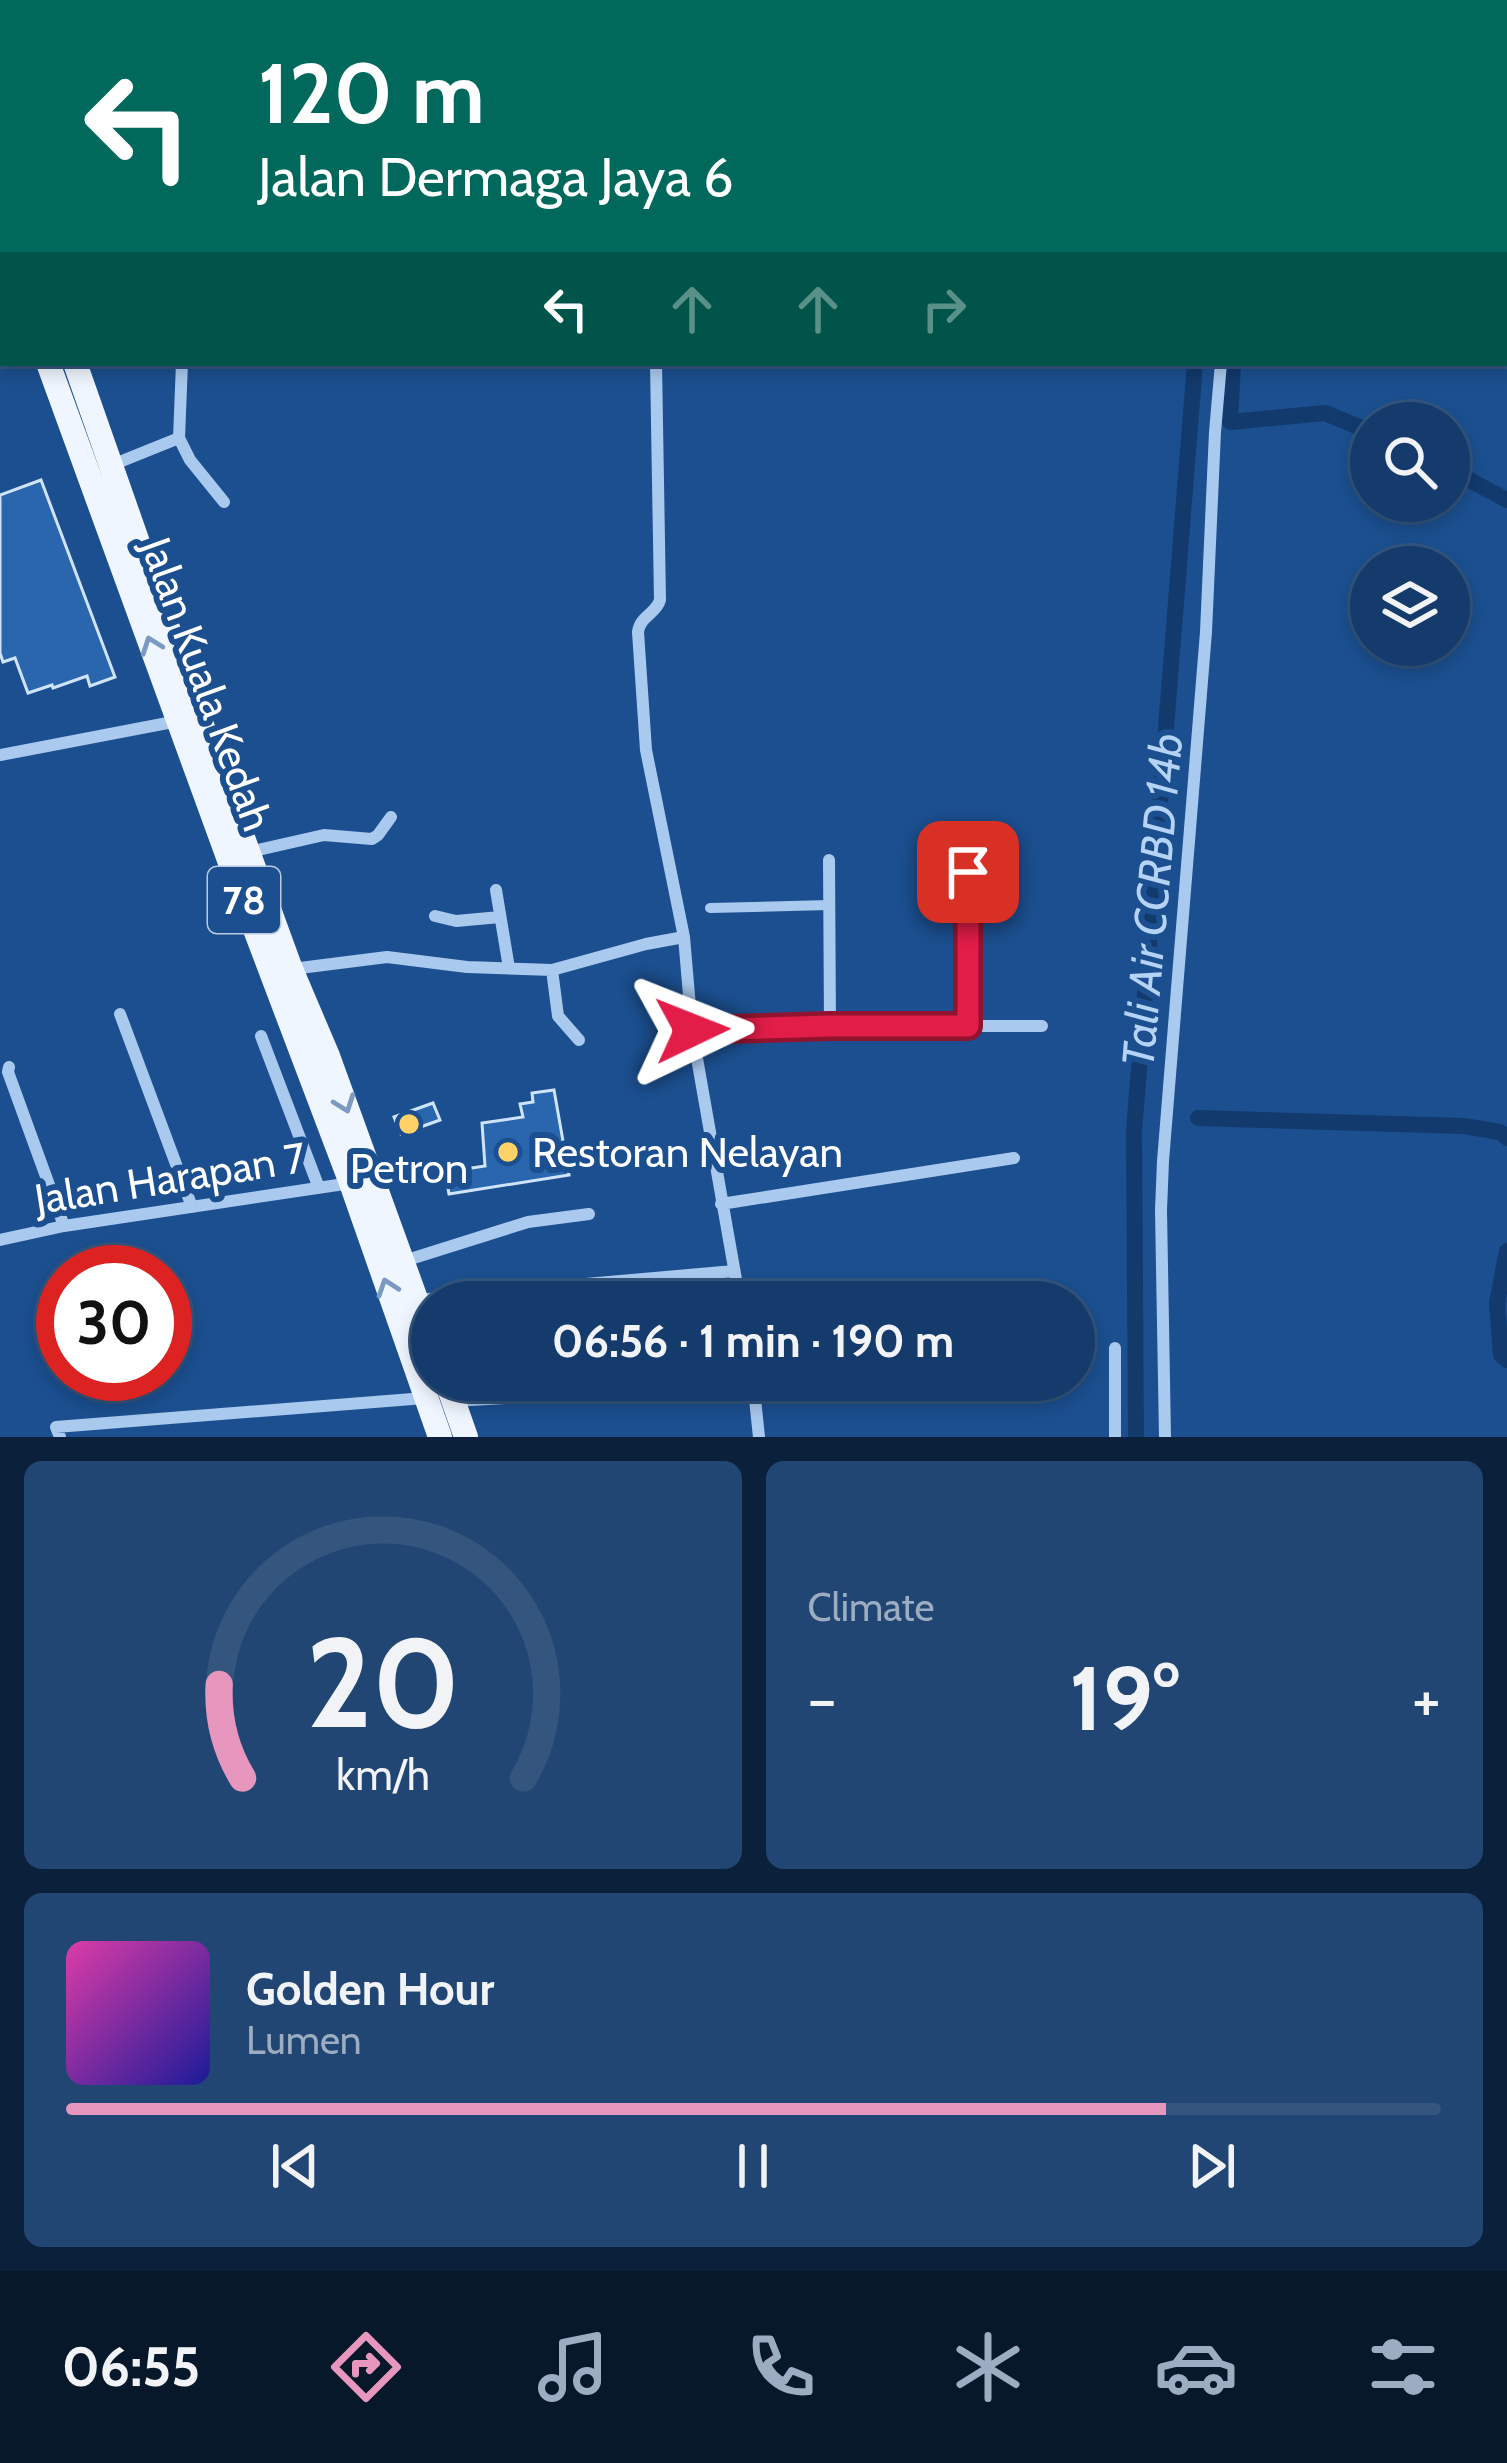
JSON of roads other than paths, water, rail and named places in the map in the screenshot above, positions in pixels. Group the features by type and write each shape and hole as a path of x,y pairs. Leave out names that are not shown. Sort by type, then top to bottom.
{"main road":[{"name":"Jalan Kuala Kedah","path":"49,366 411,1355"},
{"name":"Jalan Kuala Kedah","path":"76,366 291,969 328,1056 411,1285"},
{"path":"313,1080 314,1066 328,1056"},
{"name":"Jalan Kuala Kedah","path":"427,1401 440,1437"},
{"path":"453,1401 466,1437"}],"street":[{"path":"182,366 179,439 224,502"},
{"path":"656,366 661,599 641,621 638,632 646,749 684,937 692,1030 736,1281"},
{"path":"1165,1437 1163,1161 1204,654 1221,366"},
{"path":"112,465 179,439"},
{"path":"0,754 178,721"},
{"path":"249,851 324,835 374,838 391,817"},
{"path":"968,833 968,1026"},
{"path":"829,860 830,1026"},
{"path":"496,890 509,968"},
{"path":"710,908 829,905"},
{"path":"435,916 457,921 500,917"},
{"path":"291,969 387,957 476,968 551,970 684,937"},
{"path":"551,970 558,1016 579,1040"},
{"path":"120,1015 192,1207"},
{"path":"692,1030 1042,1026"},
{"path":"262,1036 319,1188"},
{"path":"9,1067 64,1226"},
{"path":"721,1204 1014,1158"},
{"name":"Jalan Harapan 7","path":"0,1240 351,1183"},
{"path":"403,1262 528,1222 589,1214"},
{"path":"619,1281 734,1271"},
{"path":"1115,1348 1115,1437"},
{"path":"58,1432 411,1399"},
{"path":"755,1401 759,1437"}],"waterway":[{"name":"Tali Air CCRBD 14b","path":"1136,1437 1134,1131 1195,366"},
{"path":"1233,366 1230,422 1325,413 1350,423"},
{"path":"1470,480 1507,500"},
{"path":"1198,1118 1464,1126 1500,1132 1507,1138"},
{"path":"1507,1251 1497,1303 1501,1355 1507,1360"}],"place":[{"name":"Petron","path":"409,1124"},
{"name":"Restoran Nelayan","path":"508,1152"}]}
